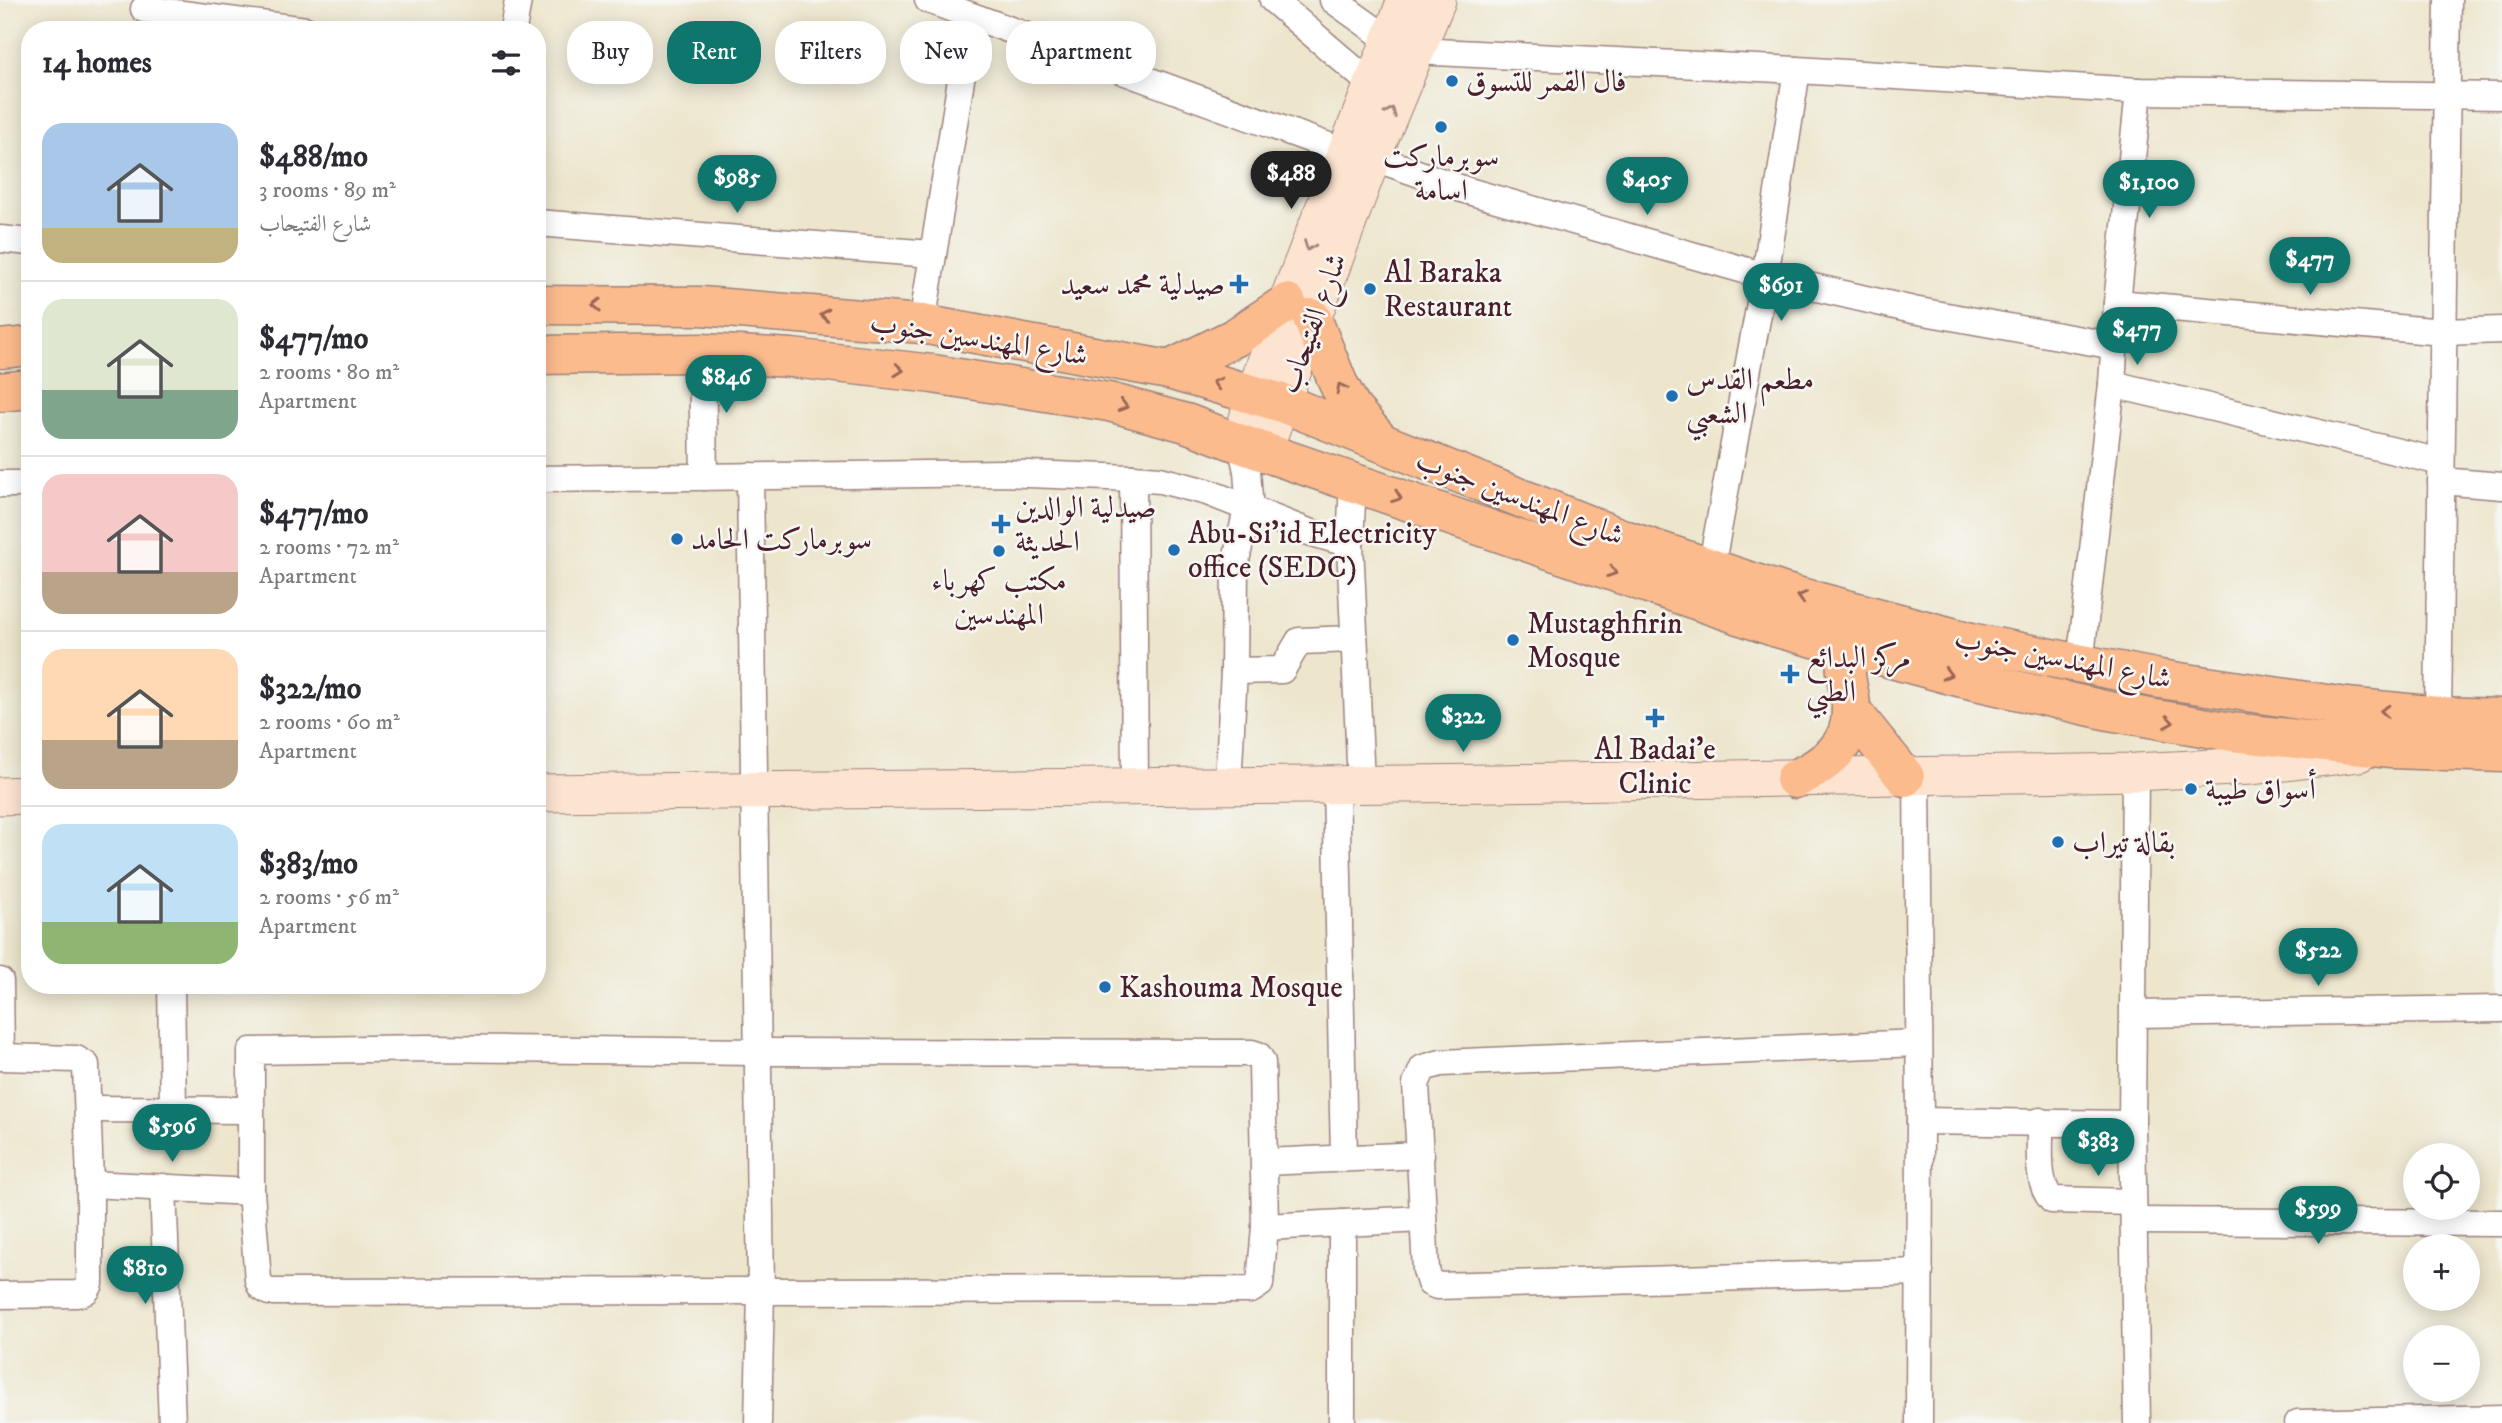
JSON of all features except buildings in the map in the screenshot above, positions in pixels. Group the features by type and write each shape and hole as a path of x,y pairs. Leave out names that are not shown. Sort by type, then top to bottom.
{"highway":[{"name":"شارع المهندسين جنوب","path":"546,305 701,306 922,324 1169,370 1269,398 1621,538 1782,592 1975,643 2160,679 2347,707 2438,716 2502,718"},
{"path":"1169,370 1236,337 1300,311 1352,409 1381,442"},
{"path":"0,349 21,347"},
{"name":"شارع المهندسين جنوب","path":"546,355 702,353 792,358 920,372 1097,400 1186,423 1251,455 1353,481 1777,628 1958,677 2109,711 2232,732 2391,749 2502,753"},
{"path":"0,392 21,390"},
{"path":"1795,779 1820,766 1841,747 1849,726 1851,709 1845,671 1846,648 1855,611"},
{"path":"1851,709 1911,776"}],"street":[{"path":"514,21 518,0"},
{"path":"928,0 1358,155 1465,190 1765,276 1913,310 2115,346"},
{"path":"1273,0 1371,84"},
{"path":"1333,0 1403,46 2139,91 2502,96"},
{"name":"شارع الفتيحاب","path":"1251,455 1300,311 1358,155 1403,46 1406,0"},
{"name":"شارع الفتيحاب","path":"1358,155 1371,84 1437,0"},
{"path":"2438,716 2448,0"},
{"path":"143,13 220,21"},
{"path":"922,324 971,17"},
{"path":"1711,568 1765,276 1797,70"},
{"path":"2080,664 2112,384 2117,303 2139,91"},
{"path":"546,224 932,254"},
{"path":"0,239 21,241"},
{"path":"2117,303 2443,332 2502,330"},
{"path":"702,353 704,477"},
{"path":"2112,384 2502,486"},
{"path":"1228,786 1234,671 1235,566 1248,508 1251,455"},
{"path":"546,479 1003,473 1160,480 1207,492 1306,531 1350,544"},
{"path":"750,476 761,1292 758,1423"},
{"path":"1133,478 1135,787"},
{"path":"1344,1157 1349,783 1354,639 1350,544 1353,481"},
{"path":"0,484 21,484"},
{"path":"1234,671 1282,670 1298,641 1354,639"},
{"path":"546,793 1795,779 2135,772 2289,763 2391,749"},
{"path":"2135,772 2132,1125 2137,1423"},
{"path":"1911,776 1920,1121 1919,1423"},
{"path":"0,796 21,796"},
{"path":"0,981 0,1057 76,1059 86,1065 90,1184 88,1289 76,1294 0,1295"},
{"path":"171,994 173,1108"},
{"path":"2134,1014 2502,1009"},
{"path":"1919,1044 1433,1064 1423,1068 1416,1084 1423,1219 1430,1283 1441,1286 1920,1272"},
{"path":"562,1048 757,1052 1252,1053 1258,1055 1262,1062 1265,1227 1260,1284 1251,1290 269,1292 261,1287 258,1280 251,1192 250,1110 250,1054 253,1049 562,1048"},
{"path":"88,1109 250,1110"},
{"path":"1920,1121 2040,1121 2132,1125"},
{"path":"2040,1121 2042,1177 2045,1192 2052,1200 2133,1212 2502,1223"},
{"path":"1265,1162 1421,1155"},
{"path":"90,1184 251,1192"},
{"path":"163,1187 172,1423"},
{"path":"1265,1227 1423,1219"},
{"path":"1342,1223 1342,1423"},
{"path":"2298,1423 2502,1418"}],"place":[{"name":"فال القمر للتسوق","path":"1452,81"},
{"name":"سوبرماركت اسامة","path":"1441,127"},
{"name":"صيدلية محمد سعيد","path":"1239,284"},
{"name":"Al Baraka Restaurant","path":"1370,289"},
{"name":"مطعم القدس الشعبي","path":"1672,396"},
{"name":"صيدلية الوالدين الحديثة","path":"1001,524"},
{"name":"سوبرماركت الحامد","path":"677,539"},
{"name":"Abu-Si'id Electricity office (SEDC)","path":"1174,550"},
{"name":"مكتب كهرباء المهندسين","path":"999,551"},
{"name":"Mustaghfirin Mosque","path":"1513,640"},
{"name":"مركز البدائع الطبي","path":"1790,674"},
{"name":"Al Badai'e Clinic","path":"1655,718"},
{"name":"أسواق طيبة","path":"2191,789"},
{"name":"بقالة تيراب","path":"2058,842"},
{"name":"Kashouma Mosque","path":"1105,987"}]}
